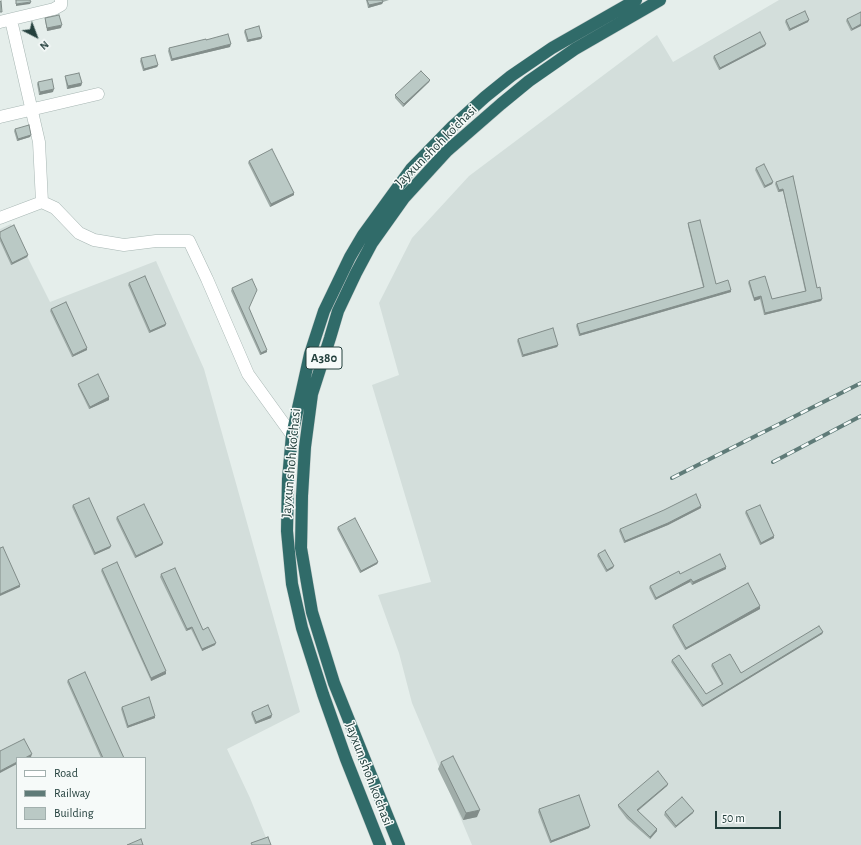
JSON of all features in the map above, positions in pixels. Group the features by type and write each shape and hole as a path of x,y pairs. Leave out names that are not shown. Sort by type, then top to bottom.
{"highway":[{"name":"Jayxun shoh ko'chasi","path":"380,845 346,759 323,694 302,628 292,584 287,531 288,479 292,435 310,354 324,311 350,257 363,235 411,169 452,127 485,97 512,76 552,48 636,0"},
{"name":"Jayxun shoh ko'chasi","path":"399,845 334,683 312,612 301,548 305,447 312,394 327,345 338,311 372,243 404,198 447,151 528,81 575,49 660,0"}],"street":[{"path":"42,202 39,142 32,110 6,21 54,9 60,5 61,0"},
{"path":"0,117 98,94"},
{"path":"0,218 42,202 55,208 79,233 94,240 124,245 189,241 208,280 248,374 292,435"}],"shaded area":[{"path":"779,0 861,0 861,845 472,845 412,703 399,653 378,595 431,582 372,385 399,375 379,303 412,238 469,176 657,35 673,62"},
{"path":"11,224 50,302 156,261 204,369 300,712 227,749 250,798 269,845 0,845 0,229"}],"building":[{"path":"16,0 30,0 31,2 16,4"},
{"path":"367,0 382,0 383,2 369,5"},
{"path":"1,1 2,12 0,12 0,2"},
{"path":"805,11 809,20 790,29 786,20"},
{"path":"861,12 861,24 852,29 847,19"},
{"path":"59,15 62,25 47,28 45,18"},
{"path":"259,26 262,37 248,40 245,30"},
{"path":"760,32 766,44 720,68 714,56"},
{"path":"228,34 231,44 172,59 169,48"},
{"path":"155,55 158,65 144,69 141,58"},
{"path":"421,71 430,80 404,104 395,95"},
{"path":"79,73 82,83 68,86 65,76"},
{"path":"52,79 54,89 40,92 38,82"},
{"path":"29,125 31,135 18,139 15,129"},
{"path":"272,149 294,193 271,204 249,161"},
{"path":"764,164 773,182 765,186 756,168"},
{"path":"793,176 817,288 820,287 822,299 765,313 761,296 754,298 749,281 765,276 772,299 806,291 783,189 779,190 776,182"},
{"path":"700,220 716,284 728,280 731,290 580,334 577,324 704,287 688,223"},
{"path":"14,225 28,255 12,263 0,237 0,232"},
{"path":"145,276 166,324 150,331 129,283"},
{"path":"252,279 257,290 249,308 267,350 261,353 232,288"},
{"path":"66,302 87,348 73,355 51,309"},
{"path":"553,328 558,345 523,355 518,339"},
{"path":"98,374 109,397 90,407 78,384"},
{"path":"696,494 701,506 668,523 625,541 620,529"},
{"path":"89,498 111,546 95,553 73,505"},
{"path":"144,504 163,543 136,556 117,517"},
{"path":"760,505 774,536 761,543 746,511"},
{"path":"355,518 378,562 361,571 338,527"},
{"path":"3,547 20,585 0,594 0,548"},
{"path":"605,550 614,566 607,570 598,554"},
{"path":"720,554 726,567 693,582 691,579 656,598 650,586 679,571 680,574"},
{"path":"117,562 166,671 151,678 102,569"},
{"path":"175,568 203,630 208,627 216,643 202,649 192,627 187,629 161,574"},
{"path":"748,583 760,606 686,648 673,625"},
{"path":"819,626 823,632 703,705 672,660 679,655 706,694 723,684 712,664 730,654 741,673"},
{"path":"85,672 124,757 103,757 68,680"},
{"path":"149,697 155,716 128,726 122,707"},
{"path":"268,705 272,715 256,722 252,712"},
{"path":"24,739 32,754 27,757 16,757 16,763 0,771 0,751"},
{"path":"453,756 480,810 466,813 441,762"},
{"path":"658,771 668,784 637,810 657,829 650,837 618,805"},
{"path":"579,795 590,826 551,841 539,809"},
{"path":"682,797 694,811 676,826 665,812"},
{"path":"268,837 271,845 252,845 251,843"},
{"path":"141,839 143,845 127,845"}],"railway":[{"path":"672,478 861,383"},
{"path":"773,462 861,416"}]}
